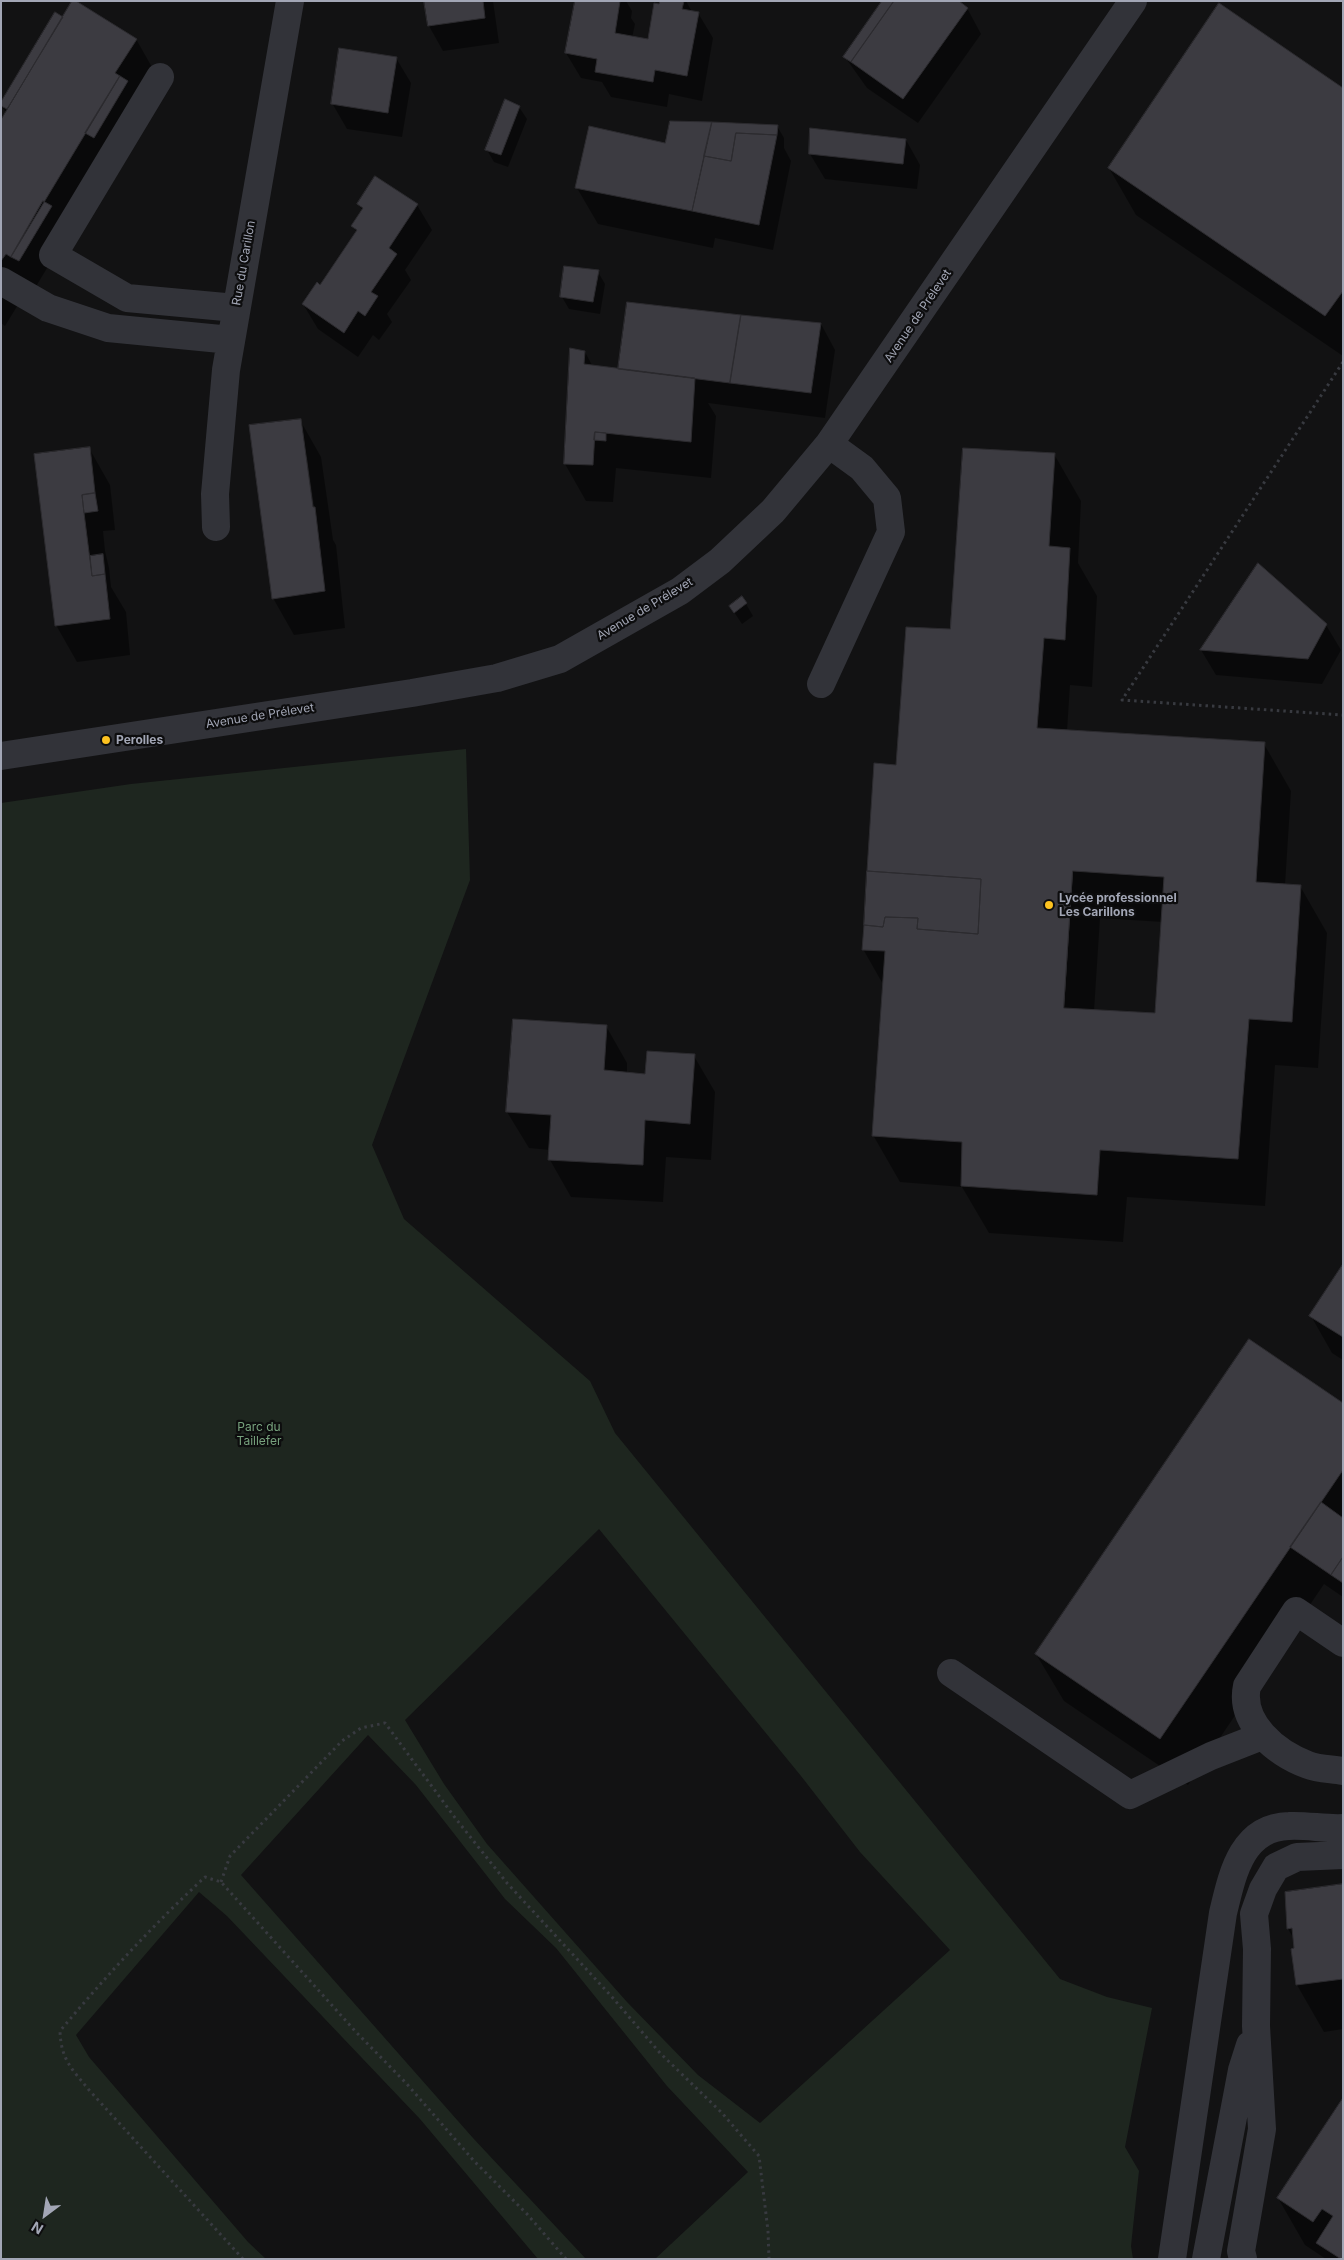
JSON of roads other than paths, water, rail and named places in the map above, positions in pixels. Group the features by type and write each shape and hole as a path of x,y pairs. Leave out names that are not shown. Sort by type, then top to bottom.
{"street":[{"name":"Rue du Carillon","path":"216,527 215,494 226,370 290,1"},
{"name":"Avenue de Prélevet","path":"1,756 412,693 497,678 560,659 680,591 720,561 773,511 829,444 1133,1"},
{"path":"160,77 53,256 127,298 236,308"},
{"path":"1,281 48,308 108,328 231,340"},
{"path":"821,684 891,532 887,498 862,468 829,444"},
{"path":"1343,1643 1296,1611 1247,1686 1244,1698 1251,1718 1262,1736 1282,1751 1309,1766 1343,1771"},
{"path":"951,1673 1130,1795 1211,1756 1262,1736"},
{"path":"1172,2259 1224,1913 1233,1872 1243,1852 1260,1833 1287,1825 1343,1828"},
{"path":"1243,2259 1241,2251 1262,2129 1256,2026 1257,1949 1254,1914 1263,1888 1276,1867 1297,1858 1343,1855"},
{"path":"1206,2259 1242,2070 1256,2026"}],"place":[{"name":"Perolles","path":"106,740"},
{"name":"Lycée professionnel Les Carillons","path":"1049,905"}],"park label":[{"name":"Parc du Taillefer","path":"259,1434"}]}
